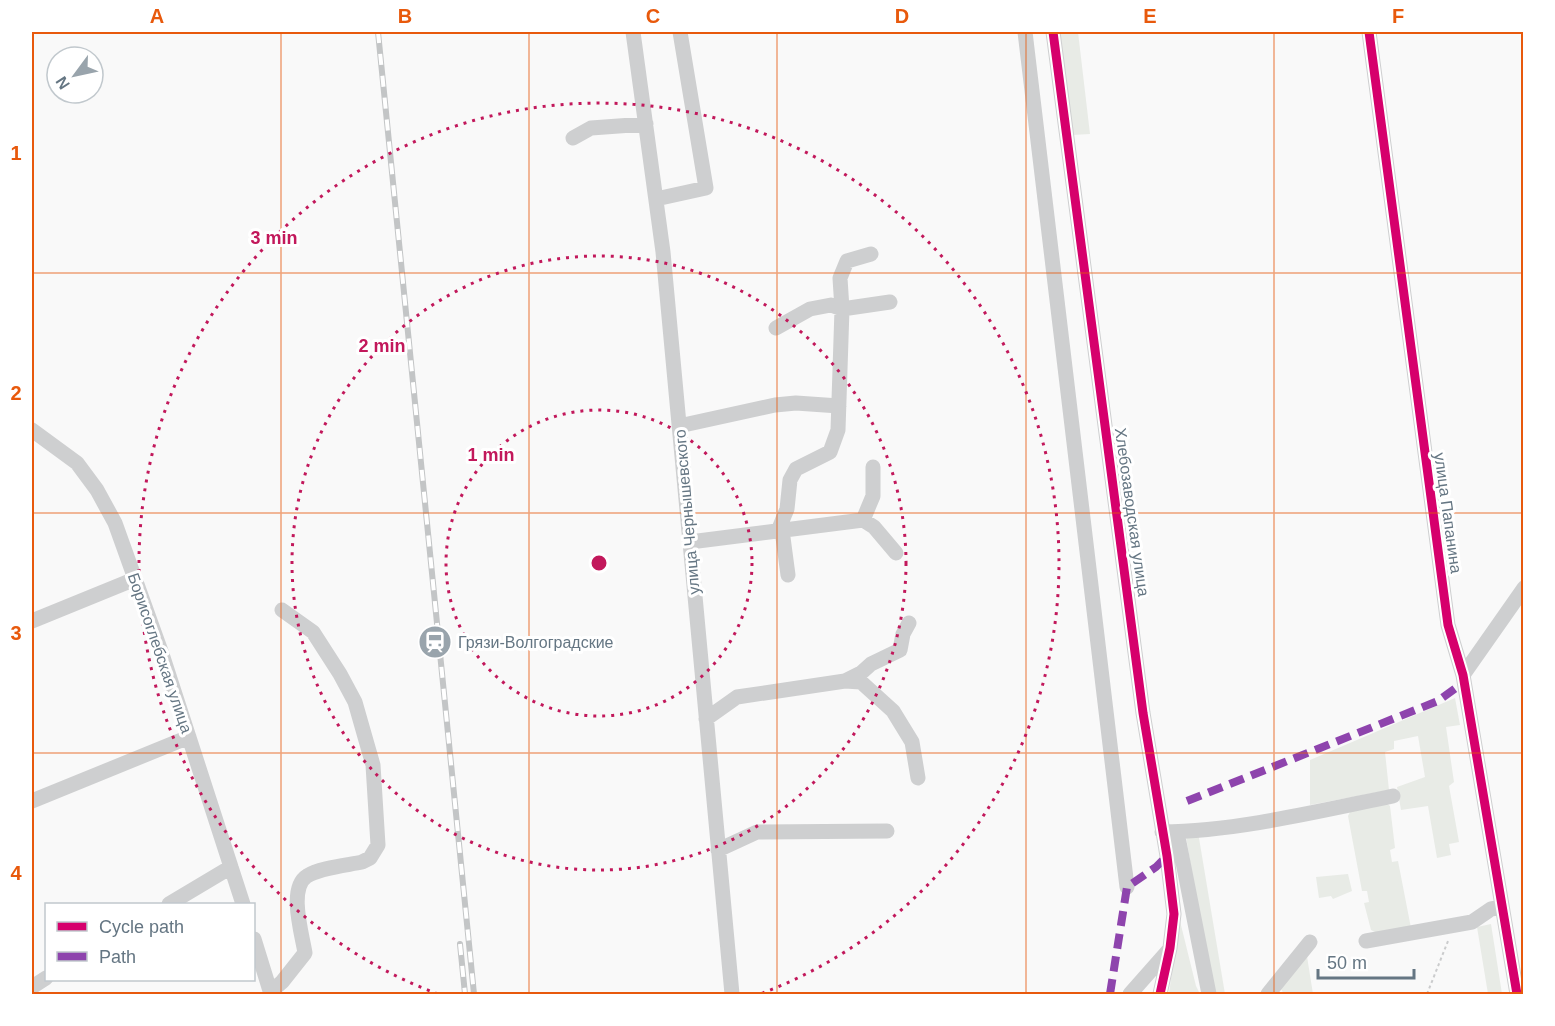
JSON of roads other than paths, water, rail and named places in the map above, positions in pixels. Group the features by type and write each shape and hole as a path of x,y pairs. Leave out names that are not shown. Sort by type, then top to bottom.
{"street":[{"name":"улица Чернышевского","path":"633,32 663,252 732,994"},
{"path":"656,199 705,188 680,32"},
{"path":"1025,32 1127,887"},
{"name":"Хлебозаводская улица","path":"1053,32 1142,701 1170,832 1167,856 1174,914 1170,948 1160,994"},
{"name":"улица Папанина","path":"1369,32 1448,625 1463,675 1517,994"},
{"path":"573,138 591,128 646,124"},
{"path":"788,575 780,531 787,509 790,480 796,470 830,452 838,430 843,309 840,279 847,261 870,254"},
{"path":"777,328 810,309 831,304 843,309 890,302"},
{"path":"679,426 775,405 796,403 839,406"},
{"name":"Борисоглебская улица","path":"32,430 77,463 97,490 115,523 189,737 243,903"},
{"path":"863,520 873,496 873,467"},
{"path":"690,542 863,520 874,527 896,553"},
{"path":"32,621 135,579"},
{"path":"1463,675 1524,588"},
{"path":"255,942 270,993 305,953 298,906 298,886 309,875 370,858 378,845 373,765 355,702 313,632 282,610"},
{"path":"845,681 861,673 871,664 900,650 903,634 909,622"},
{"path":"706,719 737,697 845,681 861,682 893,711 912,742 918,778"},
{"path":"32,801 189,737"},
{"path":"1209,994 1170,832 1293,817 1393,796"},
{"path":"718,850 757,832 887,831"},
{"path":"171,903 231,867"},
{"path":"1366,941 1472,922 1491,909 1502,907"},
{"path":"1273,992 1310,942"},
{"path":"1130,994 1170,948"},
{"path":"32,987 45,979"}],"railway":[{"path":"378,32 474,994"},
{"path":"460,944 465,994"}],"place":[{"name":"Грязи-Волгоградские","path":"435,642"}]}
